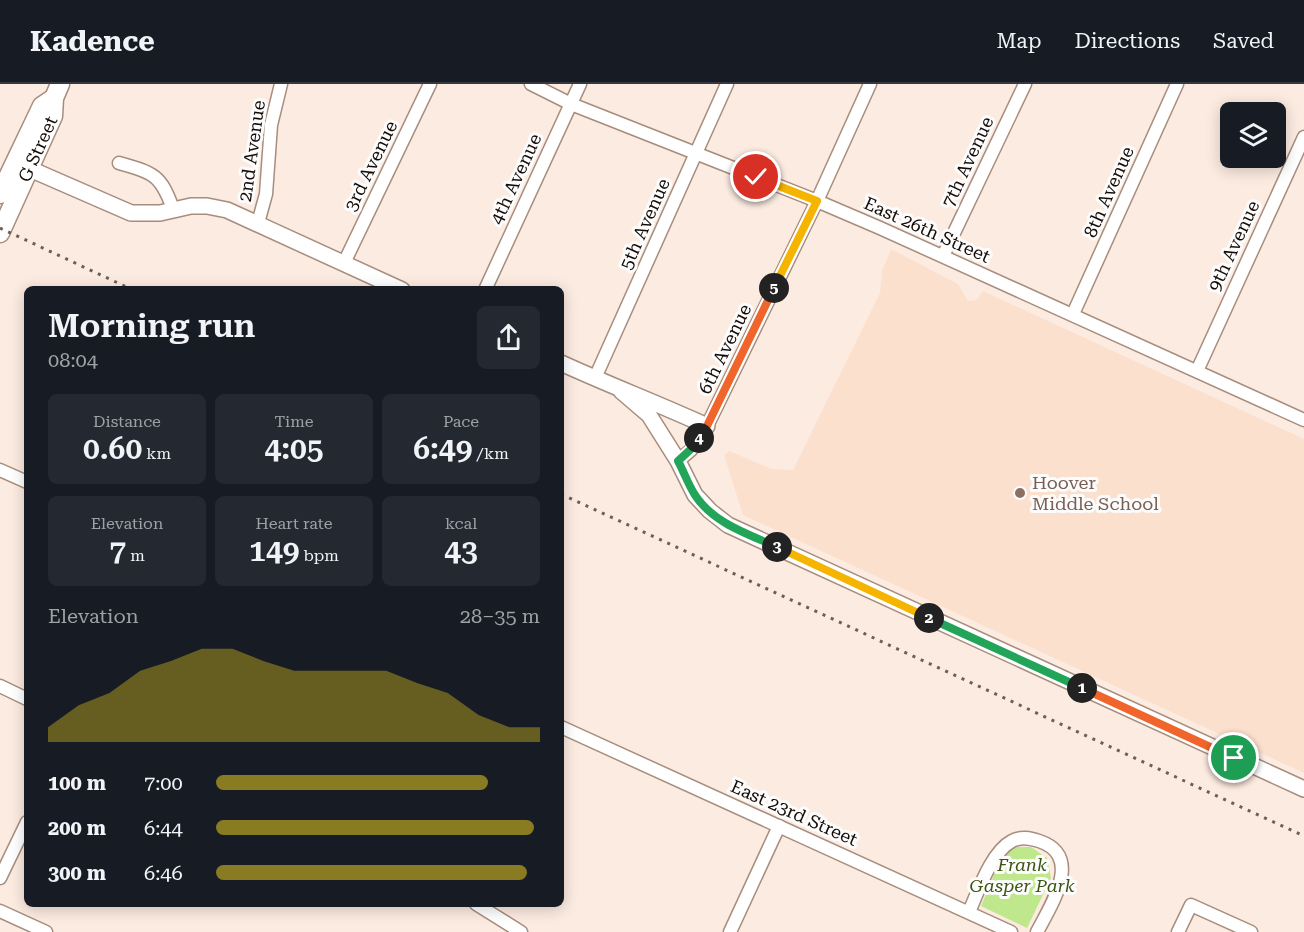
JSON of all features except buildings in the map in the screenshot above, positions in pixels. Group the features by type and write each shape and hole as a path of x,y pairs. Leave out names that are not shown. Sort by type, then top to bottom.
{"main road":[{"name":"G Street","path":"0,233 53,116 57,91"},
{"name":"G Street","path":"0,194 42,106 57,91"}],"street":[{"name":"2nd Avenue","path":"258,224 266,194 271,125 281,84"},
{"name":"3rd Avenue","path":"344,263 430,84"},
{"name":"East 26th Street","path":"531,84 571,104 817,201 1073,314 1304,420"},
{"name":"4th Avenue","path":"487,286 580,84"},
{"name":"5th Avenue","path":"595,378 727,84"},
{"name":"6th Avenue","path":"678,461 690,450 707,426 817,201 870,84"},
{"name":"7th Avenue","path":"943,256 1025,84"},
{"name":"8th Avenue","path":"1073,314 1177,84"},
{"name":"9th Avenue","path":"1197,371 1304,137"},
{"path":"119,163 135,167 161,182 167,190 173,210"},
{"path":"30,169 126,212 148,214 191,206 216,207 393,286"},
{"path":"564,364 621,391 661,405 707,426"},
{"path":"621,391 649,415 678,461 695,495 728,525 1304,789"},
{"path":"0,470 24,481"},
{"path":"0,686 24,698"},
{"name":"East 23rd Street","path":"564,728 1011,932"},
{"path":"730,932 778,826"},
{"path":"0,878 24,828"},
{"path":"969,912 995,856 1012,841 1026,837 1049,845 1062,862 1060,890 1037,932"},
{"path":"1178,932 1191,905 1251,932"},
{"path":"481,907 521,932"},
{"path":"0,911 46,932"}],"shaded area":[{"name":"Hoover Middle School","path":"891,249 958,284 968,301 976,300 983,291 1304,439 1304,773 743,515 724,455 729,451 772,469 793,470 880,293 882,271"}],"green space":[{"name":"Frank Gasper Park","path":"1013,847 1031,847 1047,858 1051,878 1027,928 981,906 1001,858"}],"railway":[{"path":"0,228 124,286"},
{"path":"564,495 1304,836"}],"place":[{"name":"Hoover Middle School","path":"1020,493"}],"route":[{"path":"756,177 817,201 707,426 690,450 678,461 695,495 728,525 1234,758"}]}
